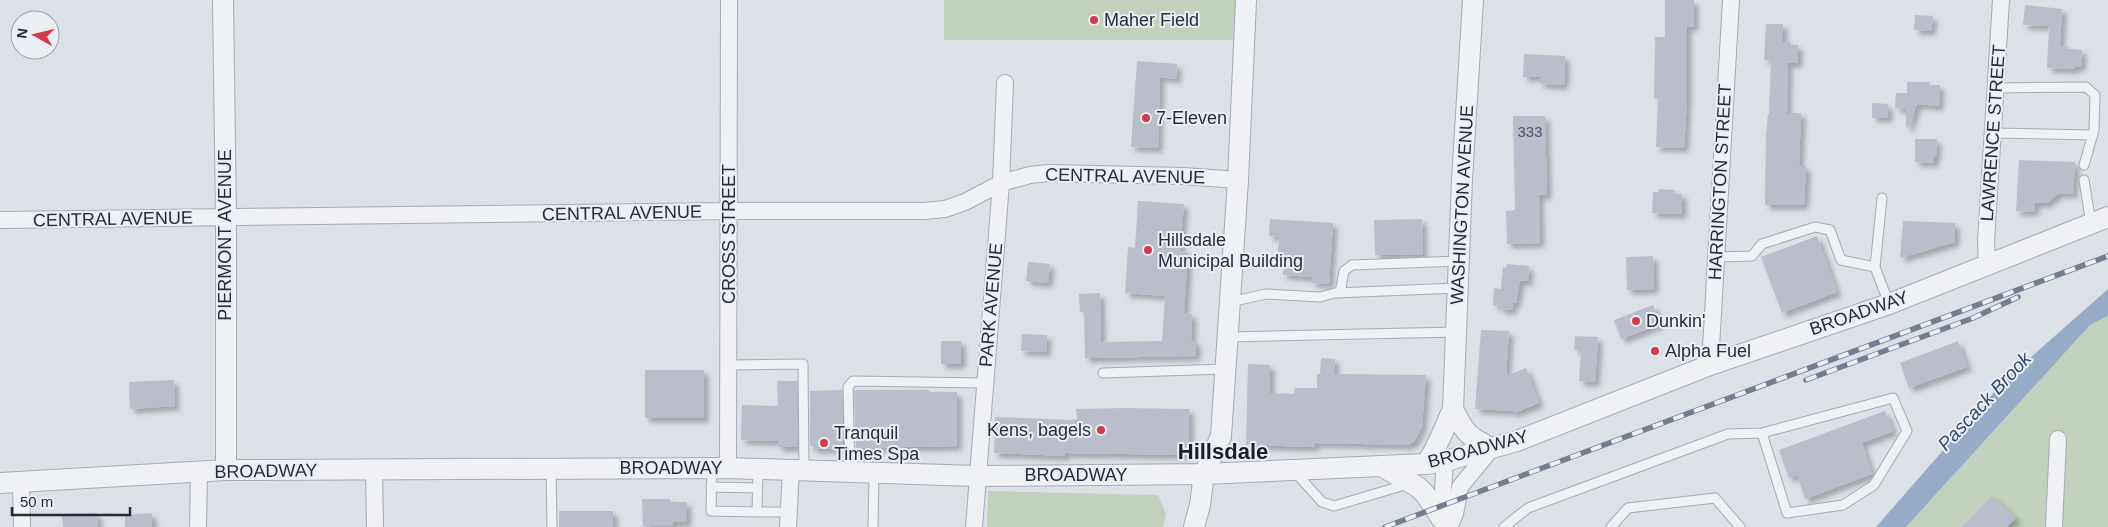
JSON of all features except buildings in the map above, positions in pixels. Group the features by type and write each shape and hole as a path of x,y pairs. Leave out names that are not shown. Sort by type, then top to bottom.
{"street":[{"name":"PIERMONT AVENUE","path":"223,0 226,218 226,470"},
{"name":"CROSS STREET","path":"717,474 728,365 729,0"},
{"path":"1194,527 1200,505 1204,474 1221,436 1238,180 1246,0"},
{"name":"WASHINGTON AVENUE","path":"1445,524 1435,463 1436,449 1442,431 1453,410 1473,0"},
{"name":"HARRINGTON STREET","path":"1710,365 1730,0"},
{"name":"LAWRENCE STREET","path":"1987,266 1986,241 2001,0"},
{"name":"PARK AVENUE","path":"974,527 976,476 1001,183 1005,83"},
{"name":"CENTRAL AVENUE","path":"0,220 729,211 924,211 945,208 965,202 1001,183 1030,175 1048,173 1183,176 1238,180"},
{"name":"BROADWAY","path":"0,483 226,470 552,468 717,474 758,478 798,470 976,476 1204,474 1435,463 1518,441 1710,365 1889,304 2100,220"},
{"path":"1381,466 1411,483 1425,494 1445,524 1455,514 1460,487 1492,448 1476,441 1464,431 1453,410"},
{"path":"2054,527 2058,439"},
{"path":"374,469 375,527"},
{"path":"789,520 798,470"},
{"path":"198,527 199,473"},
{"path":"21,482 22,527"}],"lane":[{"path":"1996,88 2086,87 2094,95 2093,135 2084,165"},
{"path":"1994,133 2093,135"},
{"path":"2084,180 2100,220"},
{"path":"1882,198 1875,267 1889,304"},
{"path":"1716,258 1752,256 1762,244 1815,227 1830,230 1841,260 1875,267"},
{"path":"1340,292 1344,271 1352,265 1459,261"},
{"path":"1230,302 1266,294 1320,297 1340,292 1458,288"},
{"path":"1228,336 1456,332"},
{"path":"728,365 803,364 798,470"},
{"path":"1103,373 1225,369"},
{"path":"850,472 848,387 853,381 984,383"},
{"path":"1504,527 1528,508 1728,434 1762,433 1893,398 1907,431 1874,485 1843,505 1787,513 1762,433"},
{"path":"552,468 552,527"},
{"path":"1294,471 1322,502 1334,506 1411,483"},
{"path":"873,527 874,473"},
{"path":"717,474 711,511 757,512 789,520"},
{"path":"757,512 758,478"},
{"path":"1611,527 1628,508 1715,498 1740,527"}],"green space":[{"name":"Maher Field","path":"944,0 1246,0 1244,40 944,40"},
{"path":"2108,316 2108,527 1906,527 2090,325"},
{"path":"988,491 1158,495 1166,514 1163,527 987,527"}],"water":[{"path":"2108,289 2108,316 2090,325 1906,527 1876,527 2003,382"}],"railway":[{"path":"1385,527 2108,256"},
{"path":"1806,380 1973,318 2018,297"}],"place":[{"name":"Maher Field","path":"1094,20"},
{"name":"7-Eleven","path":"1146,118"},
{"name":"Hillsdale Municipal Building","path":"1148,250"},
{"name":"Dunkin'","path":"1636,321"},
{"name":"Alpha Fuel","path":"1655,351"},
{"name":"Kens, bagels","path":"1101,430"},
{"name":"Tranquil Times Spa","path":"824,443"}],"district":[{"name":"Hillsdale","path":"1223,451"}],"water label":[{"name":"Pascack Brook","path":"1984,401"}]}
